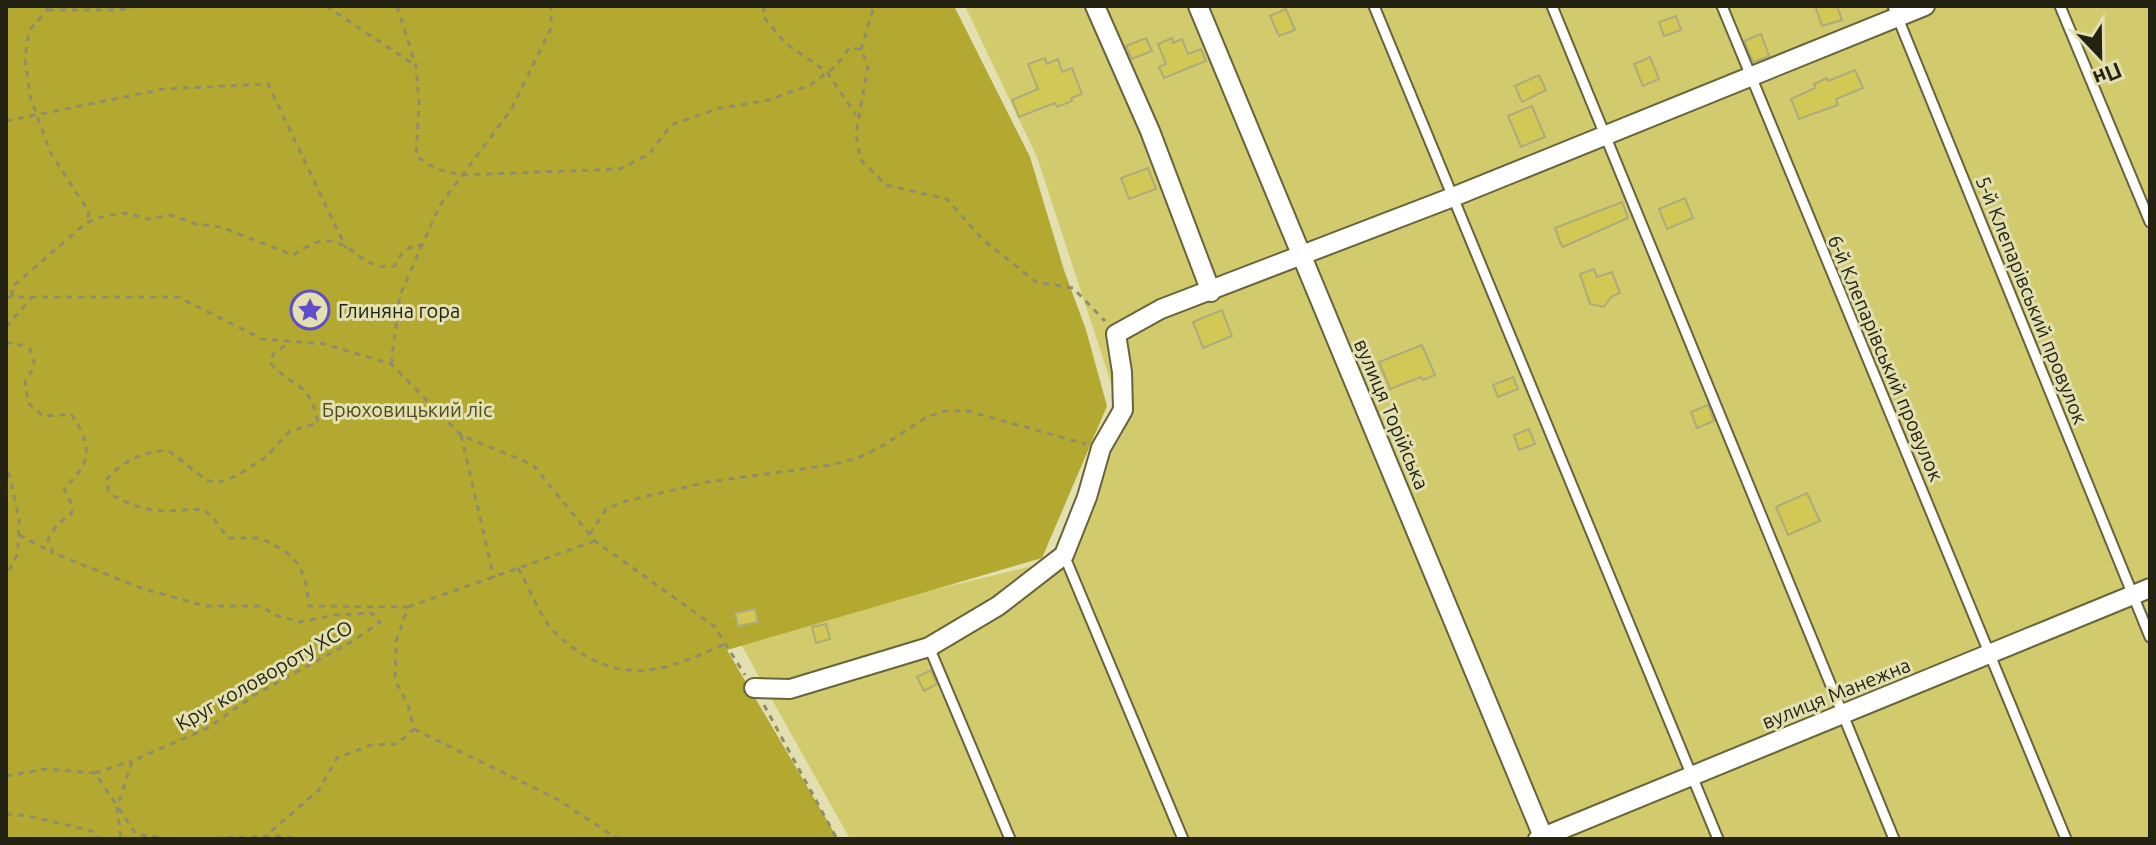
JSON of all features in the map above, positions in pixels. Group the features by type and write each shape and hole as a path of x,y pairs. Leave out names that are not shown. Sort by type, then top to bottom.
{"street":[{"path":"1095,6 1150,131 1211,292"},
{"name":"вулиця Торійська","path":"1198,6 1542,838"},
{"path":"754,688 790,689 929,647 998,606 1064,555 1087,497 1101,448 1123,410 1122,372 1116,334 1161,309 1604,136 1896,12 1925,6"},
{"name":"вулиця Манежна","path":"1542,838 2150,588"}],"lane":[{"path":"1374,6 1718,839"},
{"path":"1552,6 1894,839"},
{"name":"6-й Клепарівський провулок","path":"1722,6 2066,839"},
{"path":"2060,6 2150,222"},
{"name":"5-й Клепарівський провулок","path":"1896,12 2150,637"},
{"path":"1064,555 1183,839"},
{"path":"929,647 1010,839"}],"path":[{"path":"86,223 89,212 50,152 30,96 25,58 29,31 47,8 120,10 139,6"},
{"path":"326,6 416,66"},
{"path":"397,6 416,66 419,103 416,156 436,169 462,175 620,169 649,154 671,125 716,109 769,100 810,85 850,47 861,50"},
{"path":"391,364 400,295 422,245 440,205 511,110 551,28 551,6"},
{"path":"764,6 763,16 785,43 827,72 857,117"},
{"path":"874,6 861,50 868,66 857,117 860,159 886,185 947,199 982,239 1036,282 1073,288 1116,334"},
{"path":"6,121 164,89 268,84 346,248"},
{"path":"12,296 12,287 86,223 125,213 149,219 170,215 196,224 221,227 293,255 313,243 329,241 379,269 395,266 400,253 412,245 422,245"},
{"path":"6,327 33,296"},
{"path":"6,297 178,297 262,339 325,344 391,364 461,435 533,465 595,541 714,626 778,726 837,839"},
{"name":"Круг коловороту ХСО","path":"291,341 274,353 270,363 281,375 299,383 315,403 318,423 290,431 266,457 236,476 217,483 206,480 168,450 145,452 119,466 106,480 109,493 148,511 203,509 228,538 260,538 284,550 299,565 306,583 309,606 408,607"},
{"path":"6,344 13,342 30,349 35,366 25,381 28,403 43,416 71,414 85,434 87,459 80,474 64,488 72,513 57,525 48,539 53,553"},
{"path":"590,534 606,509 626,501 708,482 798,472 831,465 871,451 927,417 944,411 968,411 1101,448"},
{"path":"461,435 494,578"},
{"path":"6,460 19,519 18,553 6,576"},
{"path":"19,535 53,553"},
{"path":"595,541 408,607 396,642 395,680 408,705 414,729 557,799 618,839"},
{"name":"Круг коловороту ХСО","path":"53,553 141,588 205,606 261,606 275,615 300,622 335,615 372,613 380,622 353,641 255,695 206,729 132,761"},
{"path":"518,568 549,626 570,645 606,665 627,671 654,671 725,643"},
{"path":"263,838 319,790 337,758 371,745 397,744 414,729"},
{"path":"6,776 46,769 95,773 132,761"},
{"path":"121,839 117,808 132,761"},
{"path":"95,773 136,834 168,839"},
{"path":"6,814 29,816 96,832 97,839"},
{"path":"191,839 301,839"}],"shaded area":[{"path":"965,6 2150,6 2150,839 850,839 737,637 1049,562 1116,398 1037,157"}],"green space":[{"name":"Брюховицький ліс","path":"6,6 954,6 1030,157 1107,406 1042,558 727,650 838,839 6,839"}],"building":[{"path":"1815,6 1837,6 1842,20 1822,26"},
{"path":"1286,9 1295,30 1279,36 1270,16"},
{"path":"1676,16 1681,30 1664,36 1659,22"},
{"path":"1761,34 1769,56 1753,62 1744,41"},
{"path":"1146,38 1152,51 1132,59 1126,46"},
{"path":"1172,38 1173,43 1182,39 1188,54 1201,49 1206,61 1164,78 1159,67 1166,64 1158,44"},
{"path":"1650,57 1659,79 1643,86 1634,64"},
{"path":"1045,58 1047,64 1058,59 1062,72 1072,68 1082,94 1057,107 1055,103 1019,117 1012,100 1038,89 1028,64"},
{"path":"1855,70 1863,88 1836,99 1838,105 1799,119 1791,99 1815,88 1814,84 1827,78 1828,81"},
{"path":"1539,75 1546,90 1522,102 1515,86"},
{"path":"1532,106 1545,137 1521,147 1508,116"},
{"path":"1148,168 1156,189 1129,199 1121,178"},
{"path":"1685,198 1693,218 1667,229 1659,209"},
{"path":"1622,202 1628,218 1563,247 1555,228"},
{"path":"1594,269 1597,277 1612,272 1620,293 1611,297 1604,307 1590,304 1580,274"},
{"path":"1222,310 1232,336 1203,348 1193,322"},
{"path":"1422,345 1435,375 1390,389 1379,362"},
{"path":"1513,377 1518,389 1498,397 1493,385"},
{"path":"1708,405 1714,421 1697,428 1691,412"},
{"path":"1529,429 1535,444 1519,450 1514,435"},
{"path":"1807,493 1820,521 1788,535 1776,507"},
{"path":"755,609 758,622 738,626 735,613"},
{"path":"826,624 830,639 816,643 812,627"},
{"path":"931,670 937,684 924,691 917,677"}],"place":[{"name":"Глиняна гора","path":"310,310"}]}
